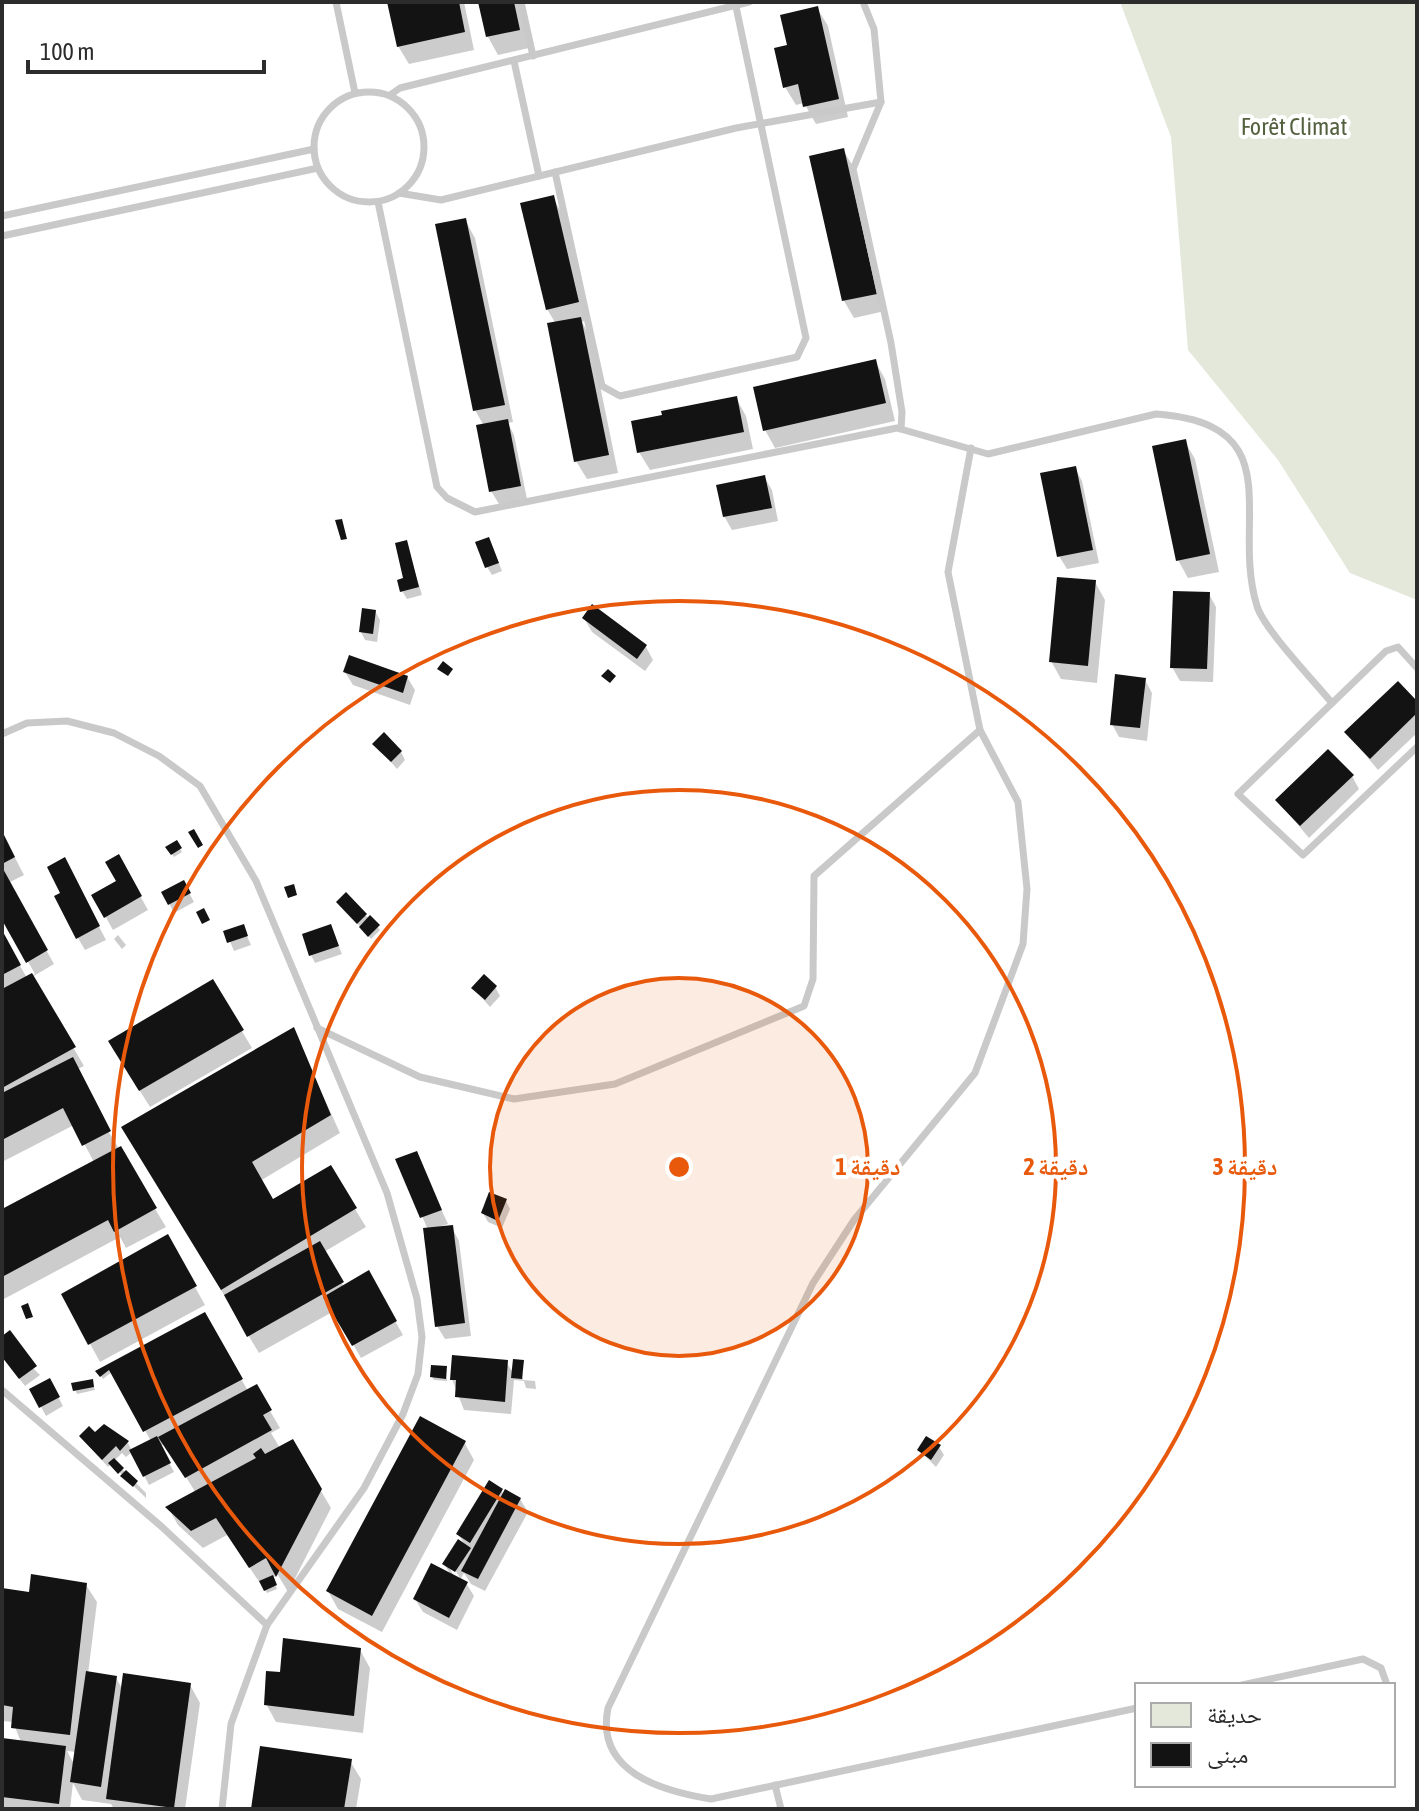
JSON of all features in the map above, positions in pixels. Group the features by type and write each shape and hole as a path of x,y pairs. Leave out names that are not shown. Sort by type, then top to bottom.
{"lane":[{"path":"336,2 355,93"},
{"path":"521,2 533,56"},
{"path":"390,95 400,88 749,2"},
{"path":"863,2 874,29 881,102 853,169 891,343 902,412 901,429"},
{"path":"555,172 602,386 620,396 797,357 806,338 735,3"},
{"path":"514,61 539,176"},
{"path":"373,91 390,95 405,104 423,134 425,153 419,172 399,193 378,202 354,201 337,193 318,168 314,149 317,127 326,111 339,100 355,93 373,91"},
{"path":"399,193 441,200 761,123 881,102"},
{"path":"2,216 314,149"},
{"path":"2,236 318,168"},
{"path":"378,202 437,487 463,509 475,512 901,429 988,454 1156,414 1188,418 1221,430 1244,457 1257,609 1332,703"},
{"path":"971,448 948,572 980,730 1018,802 1027,889 1023,944 975,1073 854,1220 813,1283 608,1708 604,1728 618,1760 631,1772 677,1793 711,1799 1135,1708"},
{"path":"1417,668 1398,647 1386,651 1238,794 1303,855 1417,747"},
{"path":"2,734 27,723 67,721 114,733 159,756 200,786 256,881 387,1193 417,1299 422,1337 418,1374 403,1414 364,1488 267,1625 231,1724 222,1809"},
{"path":"317,1028 420,1077 514,1099 615,1084 804,1006 813,979 814,876 980,730"},
{"path":"2,1390 162,1527 267,1625"},
{"path":"1251,1683 1363,1659 1381,1668 1386,1683"},
{"path":"775,1785 781,1809"}],"green space":[{"name":"Forêt Climat","path":"1120,2 1417,2 1417,600 1350,573 1278,460 1188,350 1171,137"}],"building":[{"path":"387,2 459,2 465,32 397,47"},
{"path":"478,2 514,2 520,30 486,37"},
{"path":"818,6 839,99 803,107 798,84 783,88 774,48 787,45 780,15"},
{"path":"844,148 877,294 842,301 809,156"},
{"path":"554,195 579,302 546,310 520,203"},
{"path":"466,218 505,405 473,411 435,224"},
{"path":"581,317 609,455 574,462 547,323"},
{"path":"876,359 886,403 763,431 753,387"},
{"path":"737,396 744,432 637,453 631,421 662,415 661,411"},
{"path":"508,419 521,486 489,492 476,425"},
{"path":"1186,439 1210,554 1176,561 1152,446"},
{"path":"1076,466 1093,550 1057,557 1040,473"},
{"path":"765,475 772,508 723,517 716,485"},
{"path":"342,519 347,539 341,540 335,520"},
{"path":"489,537 499,563 485,568 475,542"},
{"path":"407,540 419,587 400,592 397,580 403,578 395,543"},
{"path":"1057,577 1096,580 1088,666 1049,662"},
{"path":"1173,591 1210,592 1207,669 1170,668"},
{"path":"592,604 647,645 637,659 582,618"},
{"path":"362,608 376,610 373,634 359,632"},
{"path":"349,655 408,676 403,693 343,672"},
{"path":"443,661 453,669 448,676 437,669"},
{"path":"608,669 616,676 610,683 601,676"},
{"path":"1115,674 1146,678 1140,728 1110,725"},
{"path":"1398,681 1417,701 1417,713 1370,759 1344,732"},
{"path":"384,732 402,751 391,762 372,744"},
{"path":"1328,749 1354,775 1300,826 1275,800"},
{"path":"194,829 203,845 198,848 188,832"},
{"path":"2,831 15,857 2,864"},
{"path":"177,840 182,848 171,855 165,847"},
{"path":"119,854 142,896 104,918 91,895 116,881 105,862"},
{"path":"65,857 100,926 76,939 54,896 60,893 47,867"},
{"path":"2,867 48,950 26,963 2,920"},
{"path":"184,880 191,893 168,905 161,892"},
{"path":"294,884 297,895 288,898 284,887"},
{"path":"346,892 367,914 357,924 336,902"},
{"path":"204,908 210,920 202,924 196,912"},
{"path":"370,915 380,925 368,937 359,927"},
{"path":"244,924 248,936 227,943 223,931"},
{"path":"331,924 339,946 309,956 302,934"},
{"path":"2,930 21,965 2,975"},
{"path":"32,973 76,1047 2,1088 2,989"},
{"path":"484,974 497,986 485,1000 471,988"},
{"path":"213,979 244,1030 139,1091 108,1041"},
{"path":"294,1027 331,1115 252,1162 273,1199 331,1165 357,1208 221,1290 121,1127"},
{"path":"73,1057 111,1131 82,1146 63,1108 2,1140 2,1093"},
{"path":"121,1146 157,1208 114,1232 108,1220 2,1277 2,1209"},
{"path":"417,1151 442,1210 420,1218 395,1159"},
{"path":"489,1192 507,1199 498,1221 481,1213"},
{"path":"453,1225 465,1323 435,1327 423,1228"},
{"path":"168,1234 197,1286 88,1345 61,1294"},
{"path":"320,1241 344,1282 247,1337 224,1295"},
{"path":"369,1270 397,1321 352,1346 323,1297"},
{"path":"28,1303 33,1317 26,1319 21,1306"},
{"path":"205,1312 243,1379 143,1432 109,1370 100,1377 95,1371"},
{"path":"10,1330 37,1366 19,1379 2,1357 2,1336"},
{"path":"452,1355 508,1360 505,1402 455,1397 456,1380 450,1380"},
{"path":"513,1359 524,1360 522,1379 511,1378"},
{"path":"431,1365 447,1366 446,1379 430,1377"},
{"path":"50,1378 60,1397 39,1408 29,1389"},
{"path":"93,1379 94,1387 73,1391 71,1383"},
{"path":"257,1384 272,1410 263,1415 272,1430 185,1478 158,1437"},
{"path":"420,1416 466,1441 372,1616 326,1591"},
{"path":"104,1424 129,1441 120,1451 116,1446 102,1460 79,1436 89,1426 95,1432"},
{"path":"157,1436 171,1463 143,1477 129,1450"},
{"path":"926,1436 941,1445 931,1460 917,1450"},
{"path":"293,1439 322,1489 276,1577 266,1558 249,1568 216,1518 191,1531 165,1507 256,1458 253,1454 261,1448 265,1454"},
{"path":"114,1458 124,1468 118,1474 108,1463"},
{"path":"126,1470 138,1481 133,1487 120,1476"},
{"path":"489,1480 503,1489 470,1543 456,1534"},
{"path":"505,1489 521,1498 478,1579 461,1571"},
{"path":"458,1539 471,1548 455,1572 442,1564"},
{"path":"431,1563 468,1582 449,1618 413,1599"},
{"path":"31,1574 87,1583 70,1735 11,1728 13,1707 2,1705 2,1588 29,1592"},
{"path":"273,1575 277,1585 264,1591 259,1581"},
{"path":"283,1638 361,1648 354,1716 264,1705 266,1671 280,1672"},
{"path":"86,1671 117,1676 101,1787 70,1782"},
{"path":"123,1673 191,1683 174,1808 106,1799"},
{"path":"2,1738 66,1746 59,1804 2,1797"},
{"path":"260,1746 352,1759 344,1809 251,1809"}]}
